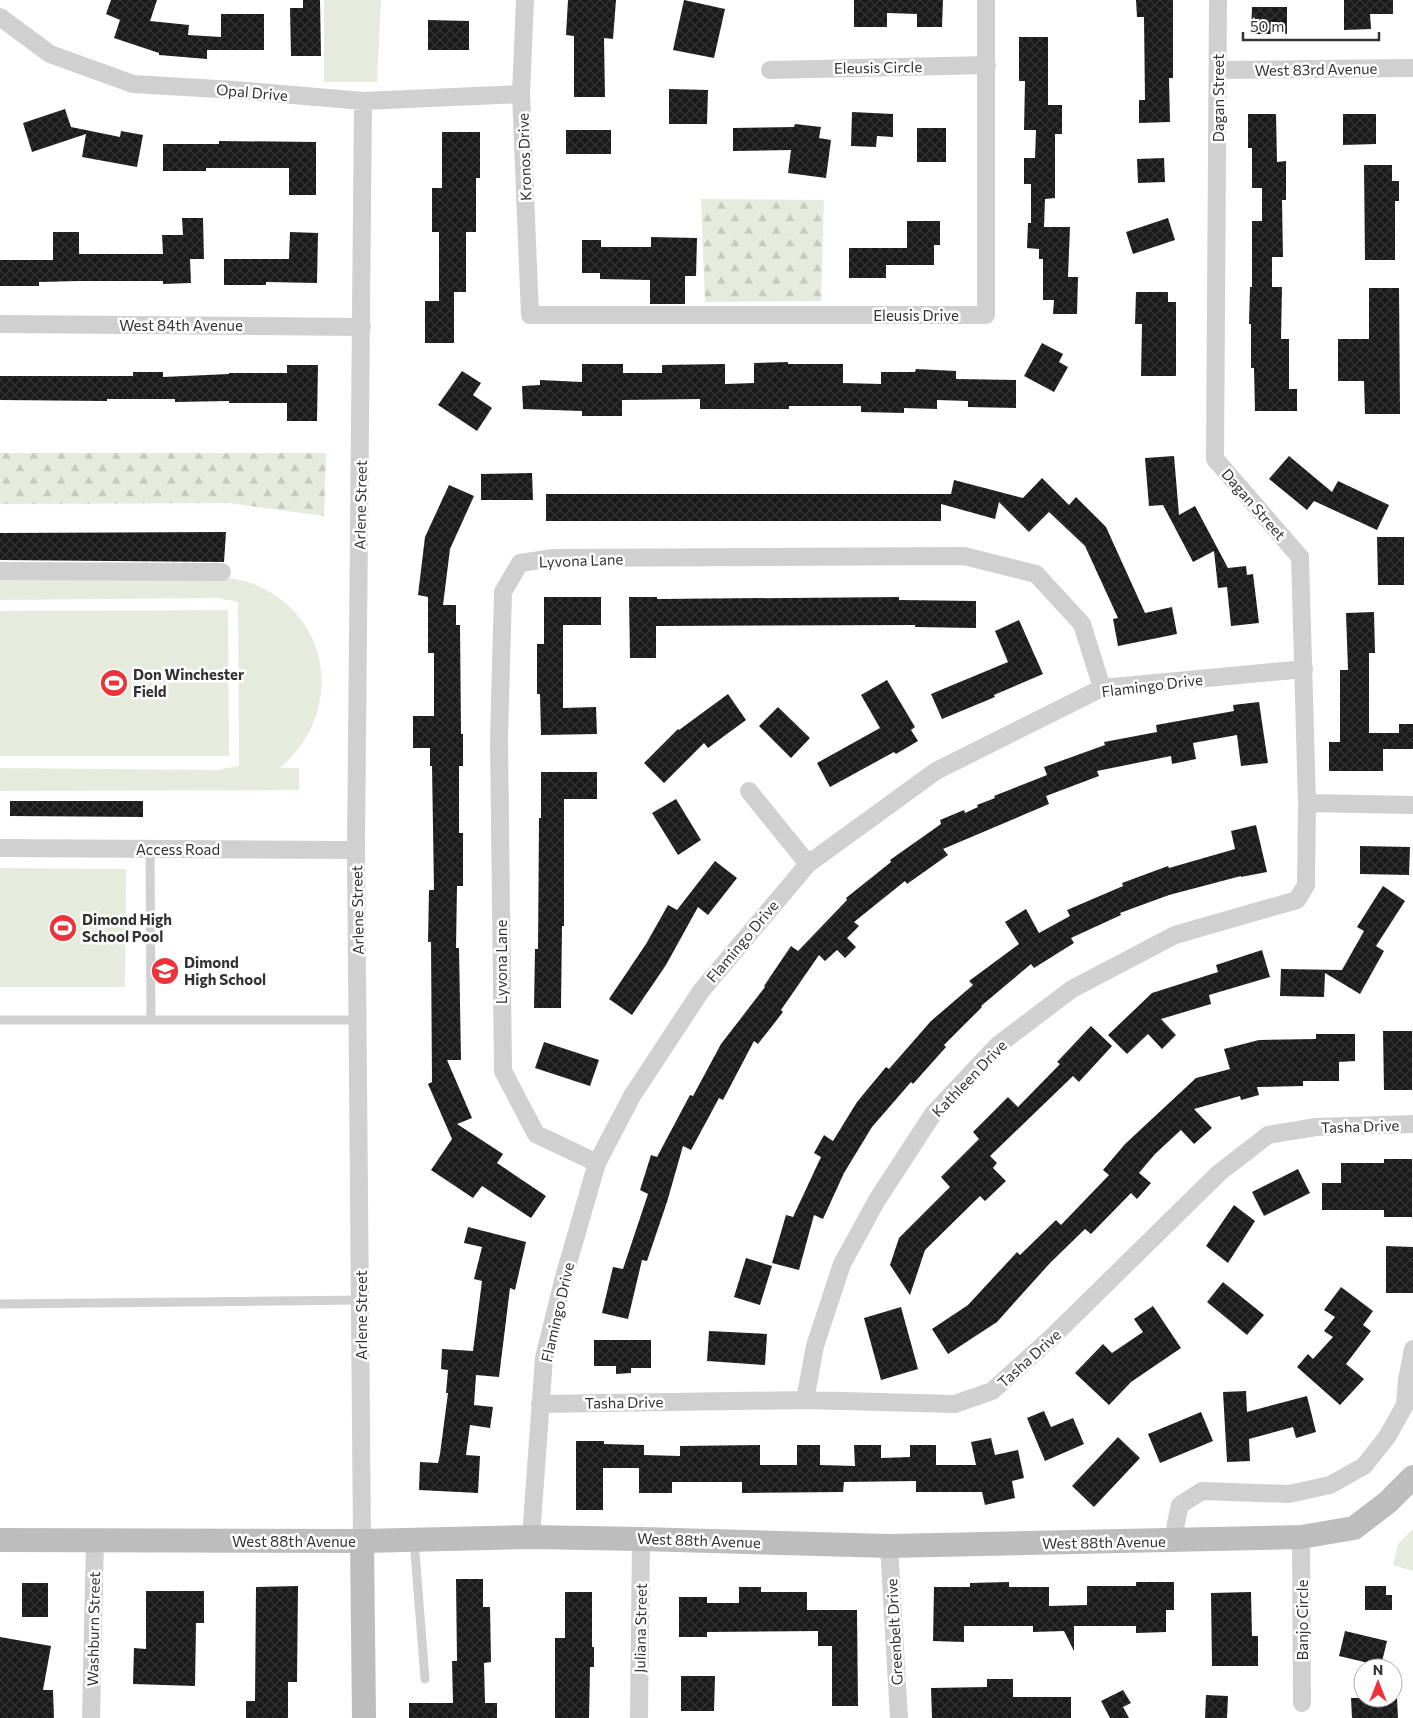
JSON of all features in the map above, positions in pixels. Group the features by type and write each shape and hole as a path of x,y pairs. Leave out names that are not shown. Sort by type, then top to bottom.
{"street":[{"name":"Kronos Drive","path":"525,0 522,94 530,315"},
{"name":"Eleusis Drive","path":"530,315 986,316 986,0"},
{"name":"Dagan Street","path":"1218,0 1215,460 1300,557 1307,803 1306,884"},
{"name":"Opal Drive","path":"0,17 50,54 133,84 235,90 363,101 522,94"},
{"name":"Eleusis Circle","path":"770,70 987,65"},
{"name":"West 83rd Avenue","path":"1218,70 1413,68"},
{"name":"Arlene Street","path":"363,101 356,850 364,1718"},
{"name":"West 84th Avenue","path":"0,324 362,327"},
{"name":"Lyvona Lane","path":"597,1164 536,1134 502,1071 500,739 502,592 520,563 554,558 964,556 1036,574 1082,624 1102,688"},
{"path":"0,571 222,572"},
{"name":"Flamingo Drive","path":"530,1537 544,1358 564,1277 597,1164 632,1096 701,991 808,864 936,771 1102,688 1304,669"},
{"path":"749,792 808,864"},
{"path":"1307,803 1413,805"},
{"name":"Access Road","path":"0,848 356,850"},
{"name":"Kathleen Drive","path":"805,1400 815,1346 842,1264 873,1208 933,1114 998,1045 1072,990 1175,935 1297,900 1306,884"},
{"name":"Tasha Drive","path":"540,1404 805,1400 955,1404 992,1391 1051,1338 1219,1174 1268,1135 1316,1127 1413,1124"},
{"path":"1174,1540 1180,1505 1202,1491 1289,1494 1330,1485 1364,1466 1387,1437 1405,1405 1407,1380 1413,1349"},
{"name":"West 88th Avenue","path":"0,1540 362,1541 530,1537 641,1538 890,1546 1301,1537 1354,1528 1388,1502 1413,1477"},
{"name":"Banjo Circle","path":"1301,1537 1302,1704"},
{"name":"Juliana Street","path":"640,1718 641,1538"},
{"name":"Washburn Street","path":"91,1718 95,1540"},
{"name":"Greenbelt Drive","path":"890,1546 899,1718"}],"lane":[{"path":"150,849 151,1020"},
{"path":"0,1020 358,1020"},
{"path":"0,1304 361,1300"},
{"path":"414,1540 426,1679"}],"green space":[{"path":"324,0 381,0 377,82 324,82"},
{"path":"701,199 824,200 821,301 705,302"},
{"path":"0,453 326,453 324,516 229,503 0,504"},
{"path":"219,577 251,583 282,600 302,620 314,644 321,669 321,695 314,721 300,746 280,768 299,768 299,790 0,791 0,768 216,770 239,766 238,602 217,598 0,600 0,578"},
{"name":"Don Winchester Field","path":"228,610 229,756 0,756 0,611"},
{"name":"Dimond High School Pool","path":"0,868 126,869 125,987 0,987"},
{"path":"1413,1529 1413,1571 1393,1565 1398,1544"}],"building":[{"path":"111,0 157,0 150,21 189,25 188,35 221,37 221,14 264,14 264,50 207,50 207,59 159,55 159,53 114,38 120,20 106,14"},
{"path":"303,0 320,0 321,56 291,56 290,8 303,8"},
{"path":"568,0 616,0 613,39 604,38 605,97 574,97 574,36 566,35"},
{"path":"684,0 725,9 714,58 673,50"},
{"path":"854,0 943,0 942,27 917,27 917,14 887,13 887,27 854,27"},
{"path":"1136,0 1173,0 1173,78 1169,78 1170,122 1139,123 1139,100 1145,100 1144,17 1137,17"},
{"path":"1344,0 1393,0 1393,14 1370,14 1371,29 1344,30"},
{"path":"1252,7 1287,7 1287,34 1251,34"},
{"path":"428,20 469,21 469,50 428,50"},
{"path":"1019,37 1048,37 1048,105 1062,105 1062,134 1055,134 1055,198 1045,199 1044,227 1070,227 1068,277 1078,277 1077,314 1053,314 1054,300 1043,300 1043,259 1039,259 1039,249 1027,248 1028,223 1031,223 1031,184 1024,184 1024,158 1035,158 1036,130 1024,130 1025,81 1019,81"},
{"path":"669,89 708,90 707,124 669,124"},
{"path":"65,109 71,127 120,137 121,131 143,135 137,167 82,157 86,134 32,152 23,123"},
{"path":"852,112 893,114 893,137 877,136 876,147 851,146"},
{"path":"1248,114 1276,114 1277,162 1286,161 1286,200 1282,200 1283,257 1272,257 1272,287 1282,287 1281,339 1289,339 1289,389 1297,389 1297,411 1255,411 1254,368 1251,368 1251,324 1249,324 1250,287 1252,287 1252,221 1262,221 1262,188 1252,188 1252,148 1248,148"},
{"path":"1343,114 1376,114 1376,144 1343,145"},
{"path":"795,124 821,127 819,138 831,140 826,178 788,173 791,150 733,151 733,128 794,127"},
{"path":"917,128 946,128 946,162 917,162"},
{"path":"566,130 611,130 611,154 566,154"},
{"path":"442,132 480,132 480,178 476,178 476,232 466,232 466,292 454,292 454,343 425,343 425,301 439,301 439,232 432,232 432,188 442,188"},
{"path":"219,141 316,142 316,195 289,195 289,168 206,168 206,171 163,171 163,144 219,144"},
{"path":"1164,158 1165,182 1138,183 1137,159"},
{"path":"1364,165 1392,165 1392,181 1399,181 1399,201 1395,201 1395,260 1365,260"},
{"path":"182,218 203,218 204,259 190,259 191,283 79,281 39,282 39,286 0,286 0,260 53,260 53,232 79,232 79,254 163,254 162,235 183,235"},
{"path":"1168,218 1175,240 1133,254 1126,232"},
{"path":"907,221 940,221 940,245 934,245 934,265 886,265 886,278 849,278 849,248 907,248"},
{"path":"290,232 318,233 317,283 266,282 266,285 224,285 224,259 289,259"},
{"path":"651,237 697,238 696,276 685,276 685,304 650,304 650,280 600,279 600,273 582,273 582,240 601,240 601,247 651,247"},
{"path":"1369,288 1399,288 1400,414 1365,414 1364,381 1338,381 1338,339 1369,339"},
{"path":"1136,292 1168,292 1168,302 1176,302 1176,376 1141,376 1142,324 1135,324"},
{"path":"1042,343 1063,354 1059,362 1068,367 1054,392 1024,376"},
{"path":"788,362 788,364 843,364 843,383 881,384 881,372 915,372 916,369 956,371 956,379 1016,380 1016,408 968,407 968,401 937,400 937,409 904,408 904,413 861,412 861,406 789,406 789,409 700,409 700,399 622,400 622,416 582,416 582,411 523,409 522,386 540,385 540,380 582,382 582,364 623,364 623,373 662,373 662,365 725,364 725,384 754,383 754,363"},
{"path":"287,365 318,365 317,421 287,421 287,403 175,402 175,399 107,399 107,401 0,400 0,376 133,376 133,372 163,372 163,377 229,373 287,373"},
{"path":"462,371 481,383 473,395 492,408 477,431 438,405"},
{"path":"1174,456 1179,515 1195,506 1228,568 1246,566 1247,575 1253,574 1259,623 1231,626 1227,587 1218,588 1214,551 1193,562 1163,505 1149,506 1145,458"},
{"path":"1289,456 1332,492 1338,481 1389,505 1377,530 1314,501 1307,510 1269,479"},
{"path":"532,473 533,500 481,500 481,474"},
{"path":"1042,478 1069,505 1076,497 1106,527 1145,613 1172,607 1177,634 1118,646 1113,619 1118,618 1085,546 1049,512 1029,532 999,502 995,519 941,504 941,521 546,521 546,494 951,494 954,480 1023,498"},
{"path":"449,485 474,496 450,549 443,605 456,605 456,625 460,625 461,734 463,734 463,766 459,766 459,833 463,833 463,886 457,886 456,948 459,948 461,1060 447,1060 472,1118 457,1124 503,1154 497,1163 546,1196 531,1218 482,1186 473,1198 431,1170 452,1139 428,1084 432,1082 431,942 428,942 429,890 434,890 432,766 430,766 430,748 413,748 413,716 434,716 434,653 428,653 428,597 418,595 425,537"},
{"path":"226,532 224,562 0,560 0,533"},
{"path":"1377,537 1404,537 1404,585 1378,585"},
{"path":"544,597 601,597 601,625 563,625 563,708 596,707 597,734 541,735 540,694 537,694 537,644 544,644"},
{"path":"629,597 657,597 657,599 899,597 899,600 976,601 976,628 915,627 915,625 656,626 656,658 630,658"},
{"path":"1374,612 1375,653 1369,653 1369,733 1399,733 1399,724 1413,724 1413,749 1383,749 1383,771 1329,771 1329,742 1340,742 1340,670 1348,670 1346,613"},
{"path":"1019,620 1043,674 942,719 931,694 1008,662 995,631"},
{"path":"887,680 915,727 911,730 918,741 830,787 817,763 880,728 861,695"},
{"path":"728,694 746,720 708,748 704,743 664,783 644,763 678,729"},
{"path":"1259,702 1268,763 1241,766 1237,735 1193,743 1196,759 1172,764 1171,756 1097,771 1099,776 1046,796 1049,804 943,849 948,855 907,884 905,881 854,922 859,926 847,938 856,947 845,958 837,950 825,961 819,955 781,1010 783,1012 758,1044 754,1041 723,1100 719,1098 691,1150 683,1146 647,1261 642,1260 628,1319 602,1313 613,1267 623,1269 648,1194 640,1190 651,1155 657,1157 690,1095 693,1096 721,1044 765,987 791,946 798,951 847,900 846,898 891,862 890,860 941,824 940,820 964,810 965,813 978,807 977,805 995,798 994,796 1047,775 1044,767 1105,745 1104,742 1157,732 1156,725 1234,711 1233,705"},
{"path":"778,707 810,738 791,758 759,726"},
{"path":"541,772 597,772 597,799 564,799 564,926 562,926 561,1008 534,1008 535,949 538,949"},
{"path":"676,799 701,840 678,855 652,813"},
{"path":"10,801 143,801 143,817 10,816"},
{"path":"1256,825 1267,872 1241,876 1169,895 1120,913 1121,915 1071,938 1074,943 1034,968 1031,964 981,1006 944,1045 946,1047 913,1084 911,1082 872,1127 844,1173 823,1219 814,1215 799,1270 772,1263 786,1215 793,1217 821,1157 814,1153 824,1135 833,1141 857,1102 886,1067 889,1069 931,1021 973,985 969,981 1019,944 1005,922 1026,909 1039,933 1070,916 1067,910 1123,886 1122,883 1168,866 1169,868 1235,849 1231,831"},
{"path":"1360,846 1410,847 1409,875 1360,874"},
{"path":"715,861 737,878 708,915 698,907 666,965 632,1015 609,999 646,944 668,905 677,910"},
{"path":"1383,886 1405,901 1376,946 1384,951 1360,994 1325,973 1324,997 1280,996 1281,969 1342,970 1364,931 1357,927"},
{"path":"1262,950 1270,977 1209,995 1211,1004 1161,1019 1176,1035 1162,1049 1148,1034 1127,1054 1108,1035 1152,993 1218,972 1216,965"},
{"path":"1091,1026 1112,1046 1079,1082 1073,1076 990,1156 997,1163 993,1168 1006,1181 985,1201 980,1196 925,1250 910,1295 890,1265 899,1238 950,1187 941,1177 979,1139 973,1132 1008,1097 1018,1107 1060,1064 1057,1062"},
{"path":"1383,1031 1412,1031 1412,1090 1384,1090"},
{"path":"1316,1034 1355,1034 1355,1061 1339,1062 1339,1081 1303,1081 1303,1086 1257,1087 1259,1095 1241,1100 1240,1096 1194,1109 1212,1128 1194,1144 1181,1130 1155,1154 1139,1173 1151,1183 1137,1199 1131,1193 1091,1234 1085,1229 1050,1263 997,1322 948,1354 932,1329 968,1305 1017,1252 1020,1255 1056,1220 1061,1225 1109,1175 1103,1170 1125,1144 1196,1078 1230,1069 1224,1049 1259,1040 1316,1039"},
{"path":"544,1042 599,1060 590,1086 535,1068"},
{"path":"1384,1159 1412,1159 1412,1217 1384,1217 1384,1210 1322,1210 1322,1183 1341,1183 1341,1163 1384,1163"},
{"path":"1298,1169 1310,1193 1264,1216 1252,1192"},
{"path":"1234,1205 1255,1221 1228,1263 1206,1246"},
{"path":"468,1227 526,1242 515,1290 510,1288 499,1377 476,1375 474,1405 493,1407 490,1428 470,1425 466,1455 480,1456 478,1493 419,1490 420,1462 438,1463 440,1454 448,1393 446,1393 448,1370 441,1369 442,1349 473,1351 482,1281 474,1279 482,1247 464,1243"},
{"path":"1386,1246 1413,1247 1413,1293 1386,1293"},
{"path":"746,1258 772,1266 760,1305 734,1297"},
{"path":"1223,1282 1264,1315 1247,1335 1207,1302"},
{"path":"1341,1287 1373,1311 1363,1325 1371,1331 1346,1364 1364,1379 1340,1405 1297,1367 1308,1354 1313,1359 1333,1337 1324,1331 1335,1317 1324,1310"},
{"path":"1153,1306 1181,1348 1131,1382 1109,1405 1075,1373 1103,1344 1112,1353 1143,1332 1134,1319"},
{"path":"901,1307 918,1369 881,1380 864,1318"},
{"path":"709,1331 767,1334 765,1365 707,1361"},
{"path":"594,1340 651,1340 651,1368 631,1368 631,1373 616,1374 616,1366 594,1366"},
{"path":"1246,1391 1247,1412 1307,1396 1316,1432 1296,1438 1293,1427 1249,1439 1250,1461 1227,1462 1223,1392"},
{"path":"1044,1411 1051,1427 1073,1418 1084,1444 1045,1461 1027,1418"},
{"path":"1201,1412 1213,1441 1160,1463 1148,1434"},
{"path":"1118,1437 1140,1458 1094,1507 1072,1486"},
{"path":"991,1438 995,1455 1018,1450 1024,1478 1012,1481 1015,1498 985,1505 982,1492 916,1492 916,1481 844,1482 843,1492 742,1493 742,1482 672,1482 672,1493 639,1493 639,1468 603,1468 603,1510 576,1510 576,1441 604,1441 604,1444 644,1445 644,1455 680,1456 680,1446 760,1445 760,1465 797,1465 797,1445 820,1445 820,1465 855,1466 854,1445 881,1445 881,1458 910,1457 910,1445 936,1445 936,1465 976,1465 971,1442"},
{"path":"456,1579 483,1579 483,1607 490,1607 491,1662 484,1663 485,1703 497,1703 497,1718 409,1718 409,1703 453,1703 452,1661 457,1661"},
{"path":"1009,1582 1009,1587 1049,1587 1049,1606 1087,1605 1087,1586 1136,1586 1136,1582 1174,1582 1174,1610 1166,1610 1166,1632 1136,1633 1136,1626 1074,1626 1074,1651 1064,1631 1033,1632 1033,1626 964,1626 964,1642 933,1641 934,1587 970,1587 970,1583"},
{"path":"22,1583 48,1583 48,1617 22,1617"},
{"path":"298,1586 297,1682 288,1682 288,1718 246,1718 246,1701 255,1701 256,1587"},
{"path":"1365,1586 1386,1586 1386,1595 1392,1595 1392,1610 1365,1610"},
{"path":"739,1587 761,1587 761,1592 807,1592 807,1610 857,1610 858,1706 832,1706 832,1646 818,1646 818,1631 707,1632 707,1637 679,1637 679,1597 707,1597 707,1603 739,1603"},
{"path":"146,1591 204,1591 204,1623 196,1623 195,1686 133,1684 134,1648 146,1649"},
{"path":"565,1592 592,1592 594,1667 590,1667 589,1718 555,1718 555,1638 565,1638"},
{"path":"1251,1592 1252,1636 1258,1636 1258,1666 1212,1666 1211,1593"},
{"path":"1345,1631 1387,1641 1383,1658 1353,1659 1339,1656"},
{"path":"0,1637 51,1646 43,1690 53,1690 54,1718 0,1718"},
{"path":"681,1676 715,1676 714,1711 681,1711"},
{"path":"987,1679 1013,1679 1013,1697 1071,1697 1071,1718 932,1718 931,1688 987,1687"},
{"path":"1123,1690 1131,1703 1123,1707 1129,1718 1110,1718 1101,1701"},
{"path":"1206,1695 1228,1696 1227,1718 1205,1718"},
{"path":"1351,1698 1353,1698 1353,1708 1398,1708 1398,1718 1352,1718"}],"place":[{"name":"Don Winchester Field","path":"114,683"},
{"name":"Dimond High School Pool","path":"63,928"},
{"name":"Dimond High School","path":"165,971"}]}
